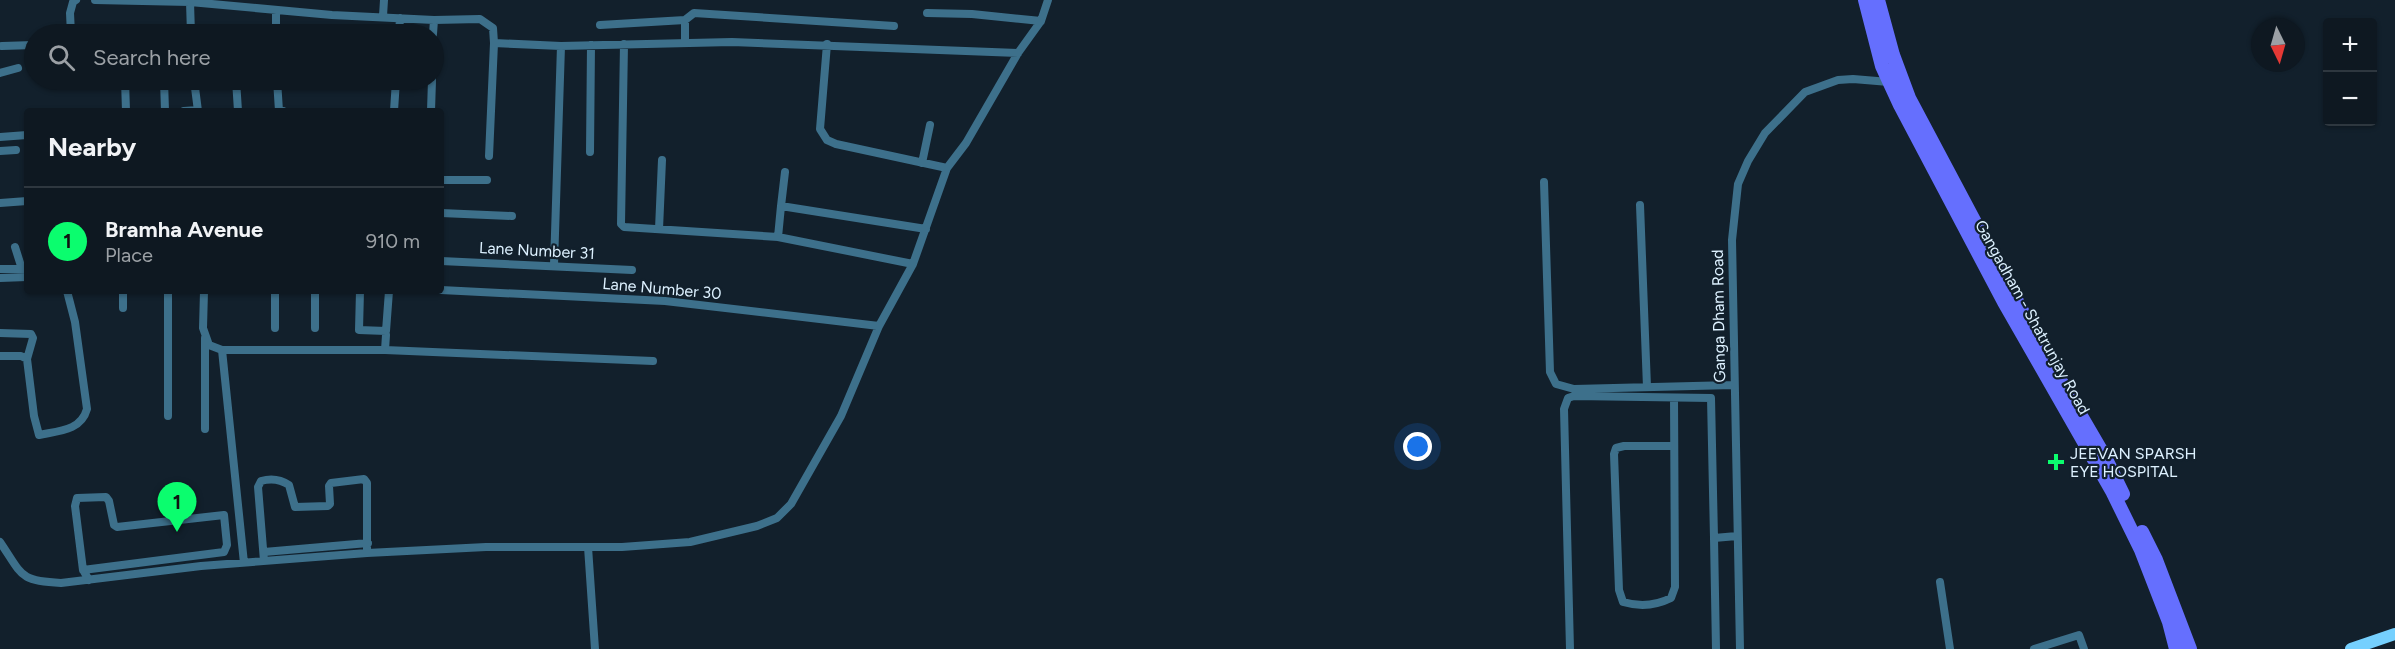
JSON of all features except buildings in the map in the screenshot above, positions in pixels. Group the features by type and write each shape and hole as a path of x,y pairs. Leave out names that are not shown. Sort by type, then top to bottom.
{"main road":[{"name":"Gangadham - Shatrunjay Road","path":"1865,0 1882,66 1909,98 2046,356 2105,457 2156,560 2190,649"},
{"name":"Gangadham - Shatrunjay Road","path":"1878,0 1895,80 1925,154 2004,302 2112,491 2141,550 2169,622 2176,649"},
{"path":"2351,649 2395,634"}],"street":[{"path":"71,24 70,13 73,2 76,0"},
{"path":"95,0 261,4 276,11 434,20 480,19 493,28 494,43 489,156"},
{"path":"383,16 384,0"},
{"path":"0,542 23,576 38,582 50,582 89,580 244,563 264,557 368,548 622,547 690,542 757,526 777,518 791,504 821,455 841,416 879,326 913,264 947,168 972,134 1018,53 1041,21 1048,0"},
{"path":"190,2 191,24"},
{"path":"276,11 276,24"},
{"path":"685,43 685,20 689,15 702,13 894,26"},
{"path":"927,13 972,14 1041,21"},
{"path":"400,18 400,24"},
{"path":"434,20 434,24"},
{"path":"600,25 685,20"},
{"path":"494,43 561,46 732,42 1018,53"},
{"path":"624,44 621,224 624,227 778,237 913,264"},
{"path":"827,44 820,129 826,140 947,168"},
{"path":"2,46 24,45"},
{"path":"590,152 591,45"},
{"path":"554,266 561,46"},
{"path":"0,73 18,68"},
{"name":"Ganga Dham Road","path":"1740,649 1733,385 1734,212 1738,184 1748,161 1765,133 1805,92 1838,80 1895,80"},
{"path":"125,90 126,108"},
{"path":"164,90 165,108"},
{"path":"195,90 198,108"},
{"path":"237,90 238,108"},
{"path":"279,90 281,108"},
{"path":"394,108 395,90"},
{"path":"431,108 432,90"},
{"path":"922,163 930,125"},
{"path":"0,137 24,135"},
{"path":"0,151 16,150"},
{"path":"659,229 662,160"},
{"path":"778,237 785,172"},
{"path":"444,180 487,180"},
{"path":"1544,182 1550,372 1556,384 1574,389 1733,385"},
{"path":"0,203 24,201"},
{"path":"1640,205 1647,387"},
{"path":"781,206 926,229"},
{"path":"444,213 512,216"},
{"path":"15,247 24,269"},
{"name":"Lane Number 31","path":"444,261 632,270"},
{"path":"0,268 24,271"},
{"path":"0,278 24,271"},
{"name":"Lane Number 30","path":"444,290 665,301 879,326"},
{"path":"0,333 31,334 33,338 27,359 34,416 39,435 79,424 85,417 87,409 75,322 68,294"},
{"path":"123,294 123,308"},
{"path":"168,294 168,416"},
{"path":"204,294 205,429"},
{"path":"274,294 275,328"},
{"path":"315,294 315,328"},
{"path":"360,294 359,330 386,331 389,294"},
{"path":"385,350 387,335"},
{"path":"205,338 209,345 222,350 385,350 653,361"},
{"path":"222,350 244,563"},
{"path":"0,356 21,356 27,359"},
{"path":"1570,649 1564,409 1568,398 1574,396 1711,398 1716,649"},
{"path":"1674,398 1675,587 1671,598 1664,602 1657,605 1635,606 1623,602 1619,590 1614,454 1616,448 1624,446 1674,446"},
{"path":"264,557 258,487 261,481 266,479 276,479 289,485 295,507 328,506 331,483 364,479 367,483 368,548"},
{"path":"83,570 224,552 227,545 224,515 117,527 114,525 106,497 77,498 75,506 83,570 89,580"},
{"path":"1714,538 1737,536"},
{"path":"588,546 595,649"},
{"path":"1940,582 1950,649"},
{"path":"2034,649 2079,635 2084,649"}],"place":[{"name":"JEEVAN SPARSH EYE HOSPITAL","path":"2056,462"},
{"name":"Bramha Avenue","path":"177,532"}]}
